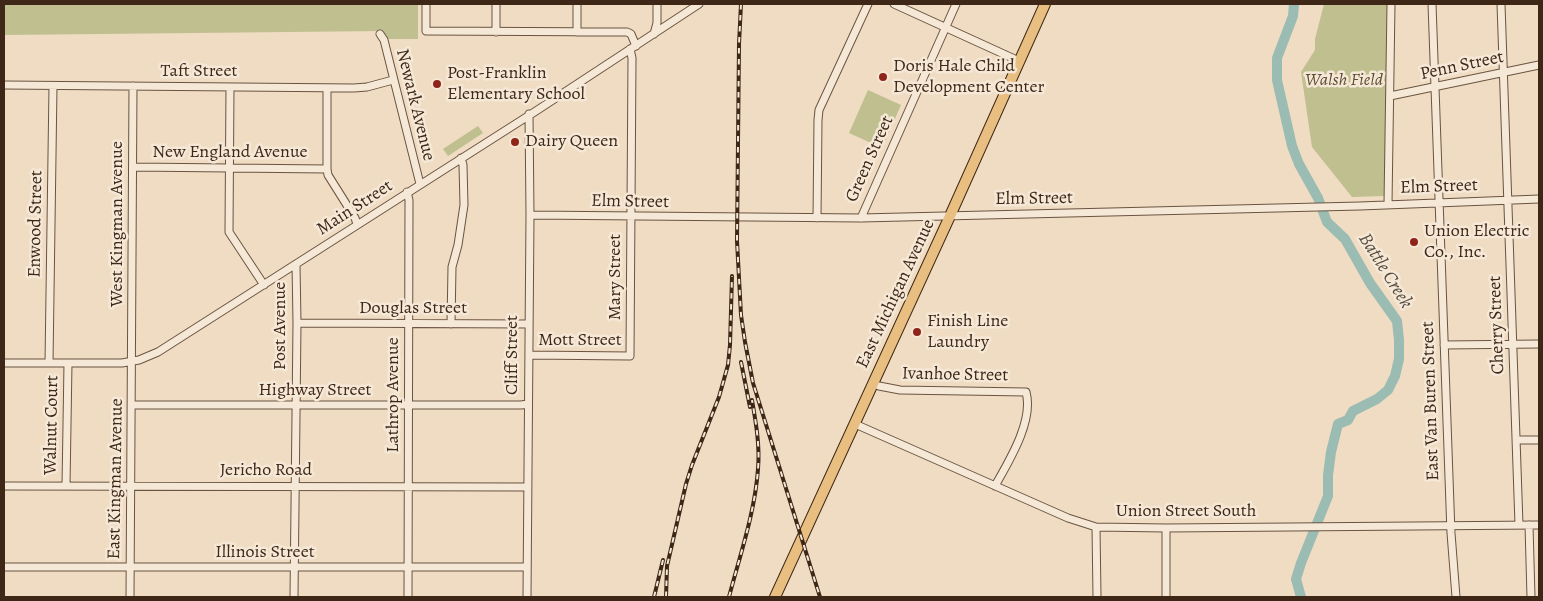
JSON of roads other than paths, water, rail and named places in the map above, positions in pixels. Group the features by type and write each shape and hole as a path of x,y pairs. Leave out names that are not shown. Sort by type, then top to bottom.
{"highway":[{"name":"East Michigan Avenue","path":"775,597 1045,4"}],"street":[{"path":"426,4 426,31 627,32 631,34 633,47"},
{"path":"496,4 496,32"},
{"path":"577,4 577,32"},
{"path":"654,34 658,23 658,4"},
{"name":"Main Street","path":"4,363 132,362 158,352 699,4"},
{"path":"817,218 819,110 868,4"},
{"path":"894,4 1019,61"},
{"name":"Green Street","path":"861,218 956,4"},
{"path":"1388,204 1391,4"},
{"name":"East Van Buren Street","path":"1432,4 1451,526 1456,597"},
{"name":"Cherry Street","path":"1501,4 1519,525"},
{"name":"Newark Avenue","path":"380,34 384,40 420,184"},
{"name":"Mary Street","path":"630,356 633,47"},
{"name":"Penn Street","path":"1390,96 1539,65"},
{"name":"Taft Street","path":"4,85 327,88 366,87 393,80"},
{"name":"Enwood Street","path":"49,363 53,86"},
{"name":"West Kingman Avenue","path":"132,362 133,86"},
{"path":"230,87 229,232 264,285"},
{"path":"327,88 328,175 357,224"},
{"name":"Cliff Street","path":"527,597 529,114"},
{"path":"451,324 452,267 459,238 465,194 462,158"},
{"name":"New England Avenue","path":"133,167 327,169"},
{"name":"Lathrop Avenue","path":"407,192 409,200 408,597"},
{"name":"Elm Street","path":"530,215 861,218 1360,206 1539,199"},
{"name":"Post Avenue","path":"294,597 296,264"},
{"name":"Douglas Street","path":"297,323 528,324"},
{"path":"1444,345 1539,344"},
{"name":"Mott Street","path":"528,355 630,356"},
{"name":"East Kingman Avenue","path":"130,597 132,362"},
{"name":"Walnut Court","path":"66,486 68,363"},
{"name":"Ivanhoe Street","path":"873,384 900,390 1026,392 1025,422 1008,462 995,486"},
{"name":"Highway Street","path":"132,405 409,406 528,404"},
{"name":"Union Street South","path":"855,424 1068,518 1096,527 1539,525"},
{"path":"1516,440 1539,440"},
{"name":"Jericho Road","path":"4,486 527,487"},
{"path":"1529,525 1531,597"},
{"path":"1096,527 1097,597"},
{"path":"1166,528 1166,597"},
{"name":"Illinois Street","path":"4,567 527,567"}],"waterway":[{"name":"Battle Creek","path":"1294,4 1293,16 1277,58 1277,80 1292,146 1299,164 1318,198 1327,222 1345,239 1370,283 1397,321 1399,340 1399,359 1395,376 1388,390 1377,399 1353,411 1348,420 1338,424 1331,452 1328,496 1296,579 1301,597"}],"railway":[{"path":"741,4 737,241 741,315 753,383 820,597"},
{"path":"666,597 667,566 686,484 719,397 728,365 732,276"},
{"path":"741,362 750,407"},
{"path":"729,597 754,501 756,485 758,443 752,400"},
{"path":"654,597 663,560"}],"place":[{"name":"Doris Hale Child Development Center","path":"883,77"},
{"name":"Post-Franklin Elementary School","path":"437,84"},
{"name":"Dairy Queen","path":"515,142"},
{"name":"Union Electric Co., Inc.","path":"1414,242"},
{"name":"Finish Line Laundry","path":"917,332"}],"park label":[{"name":"Walsh Field","path":"1344,81"}]}
